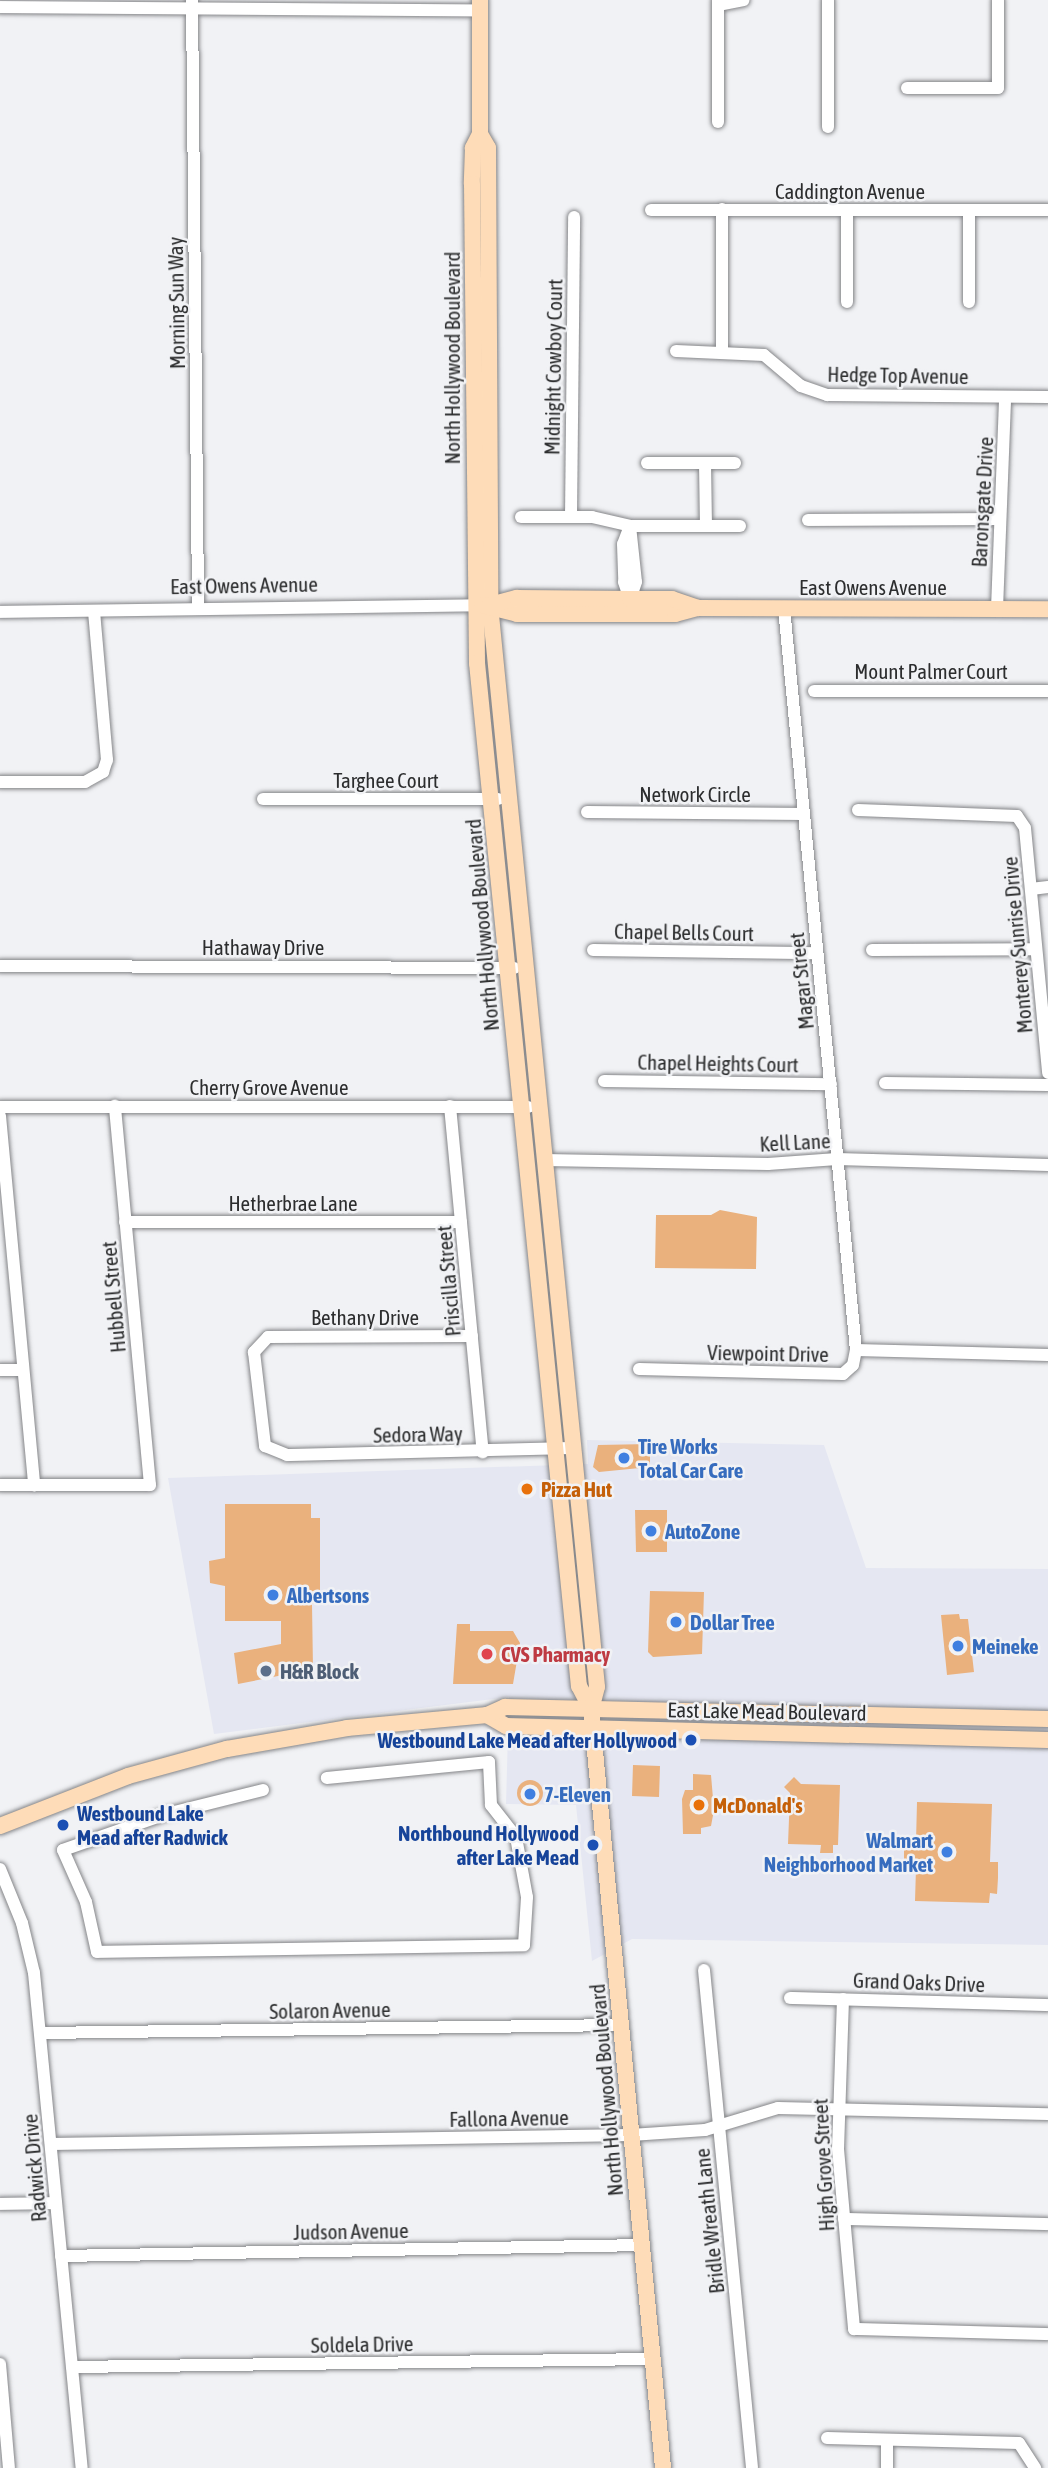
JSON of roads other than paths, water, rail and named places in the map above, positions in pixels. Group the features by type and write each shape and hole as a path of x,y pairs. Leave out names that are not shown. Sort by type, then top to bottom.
{"main road":[{"name":"North Hollywood Boulevard","path":"480,5 481,134 488,148 482,605 491,799 579,1689 591,1709"},
{"name":"East Owens Avenue","path":"482,605 517,598 672,599 698,608"},
{"name":"North Hollywood Boulevard","path":"482,605 509,799 586,1564 597,1687 591,1709 592,1728 663,2468"},
{"name":"East Owens Avenue","path":"482,605 517,614 675,614 698,608 1048,609"},
{"path":"567,1565 586,1564"},
{"name":"East Lake Mead Boulevard","path":"0,1826 128,1776 227,1749 346,1728 487,1715 505,1707 1048,1719"},
{"name":"East Lake Mead Boulevard","path":"487,1715 506,1726 1048,1740"},
{"path":"772,1732 791,1722 845,1722 854,1715"},
{"path":"913,1736 930,1725 952,1724 957,1717"}],"street":[{"path":"718,122 718,2 744,0"},
{"path":"828,0 828,127"},
{"path":"907,89 998,88 998,0"},
{"path":"0,7 192,3 480,5"},
{"name":"Morning Sun Way","path":"192,3 198,606"},
{"path":"722,209 722,351"},
{"name":"Caddington Avenue","path":"651,210 1048,210"},
{"path":"847,210 847,302"},
{"path":"969,211 969,302"},
{"name":"Midnight Cowboy Court","path":"571,517 574,217"},
{"name":"Hedge Top Avenue","path":"676,351 764,355 801,386 827,395 1048,397"},
{"name":"Baronsgate Drive","path":"997,609 998,519 1005,397"},
{"path":"647,463 735,463"},
{"path":"705,463 706,525"},
{"path":"521,517 571,517 630,526 740,526"},
{"path":"807,520 998,519"},
{"path":"630,526 636,582 630,599"},
{"name":"East Owens Avenue","path":"0,612 93,612 198,606 482,605"},
{"name":"Magar Street","path":"784,608 856,1350"},
{"path":"0,782 85,782 103,772 107,760 93,612"},
{"name":"Mount Palmer Court","path":"814,691 1048,691"},
{"name":"Targhee Court","path":"263,799 509,799"},
{"name":"Monterey Sunrise Drive","path":"858,810 1017,816 1025,828 1048,1073"},
{"name":"Network Circle","path":"587,812 804,814"},
{"path":"1031,889 1048,887"},
{"path":"872,950 1036,949"},
{"name":"Chapel Bells Court","path":"593,950 817,953"},
{"name":"Hathaway Drive","path":"0,966 525,968"},
{"name":"Chapel Heights Court","path":"604,1081 831,1084"},
{"path":"885,1083 1048,1085"},
{"name":"Priscilla Street","path":"450,1106 483,1452"},
{"name":"Cherry Grove Avenue","path":"0,1107 539,1107"},
{"name":"Hubbell Street","path":"34,1485 150,1485 115,1107"},
{"path":"0,1116 34,1485 0,1485"},
{"name":"Kell Lane","path":"544,1160 768,1164 837,1159 1048,1165"},
{"name":"Hetherbrae Lane","path":"125,1222 461,1222"},
{"name":"Bethany Drive","path":"265,1446 254,1352 268,1337 472,1336"},
{"name":"Viewpoint Drive","path":"639,1369 843,1374 853,1365 856,1350 1048,1355"},
{"path":"0,1370 23,1370"},
{"name":"Sedora Way","path":"265,1446 287,1455 574,1448"},
{"path":"263,1790 163,1815 64,1850 86,1902 97,1952 524,1945 527,1897 516,1837 491,1805 489,1762 327,1777"},
{"name":"Radwick Drive","path":"0,1869 24,1929 40,2033 82,2468"},
{"name":"Bridle Wreath Lane","path":"704,1970 752,2468"},
{"name":"Grand Oaks Drive","path":"790,1998 1048,2005"},
{"name":"High Grove Street","path":"843,1999 838,2109 854,2329 1048,2334"},
{"name":"Solaron Avenue","path":"40,2033 621,2025"},
{"name":"Fallona Avenue","path":"51,2144 631,2135 719,2127 778,2108 1048,2114"},
{"path":"0,2204 56,2203"},
{"path":"844,2219 1048,2224"},
{"name":"Judson Avenue","path":"61,2256 642,2245"},
{"name":"Soldela Drive","path":"72,2367 653,2359"},
{"path":"0,2364 3,2426 9,2468"},
{"path":"827,2438 1019,2442 1035,2468"},
{"path":"887,2440 887,2468"}],"place":[{"name":"Tire Works Total Car Care","path":"624,1458"},
{"name":"Pizza Hut","path":"527,1489"},
{"name":"AutoZone","path":"651,1531"},
{"name":"Albertsons","path":"273,1595"},
{"name":"Dollar Tree","path":"676,1622"},
{"name":"Meineke","path":"958,1646"},
{"name":"CVS Pharmacy","path":"487,1654"},
{"name":"H&R Block","path":"266,1671"},
{"name":"Westbound Lake Mead after Hollywood","path":"691,1740"},
{"name":"7-Eleven","path":"530,1794"},
{"name":"McDonald's","path":"699,1805"},
{"name":"Westbound Lake Mead after Radwick","path":"63,1825"},
{"name":"Northbound Hollywood after Lake Mead","path":"593,1845"},
{"name":"Walmart Neighborhood Market","path":"947,1852"}]}
